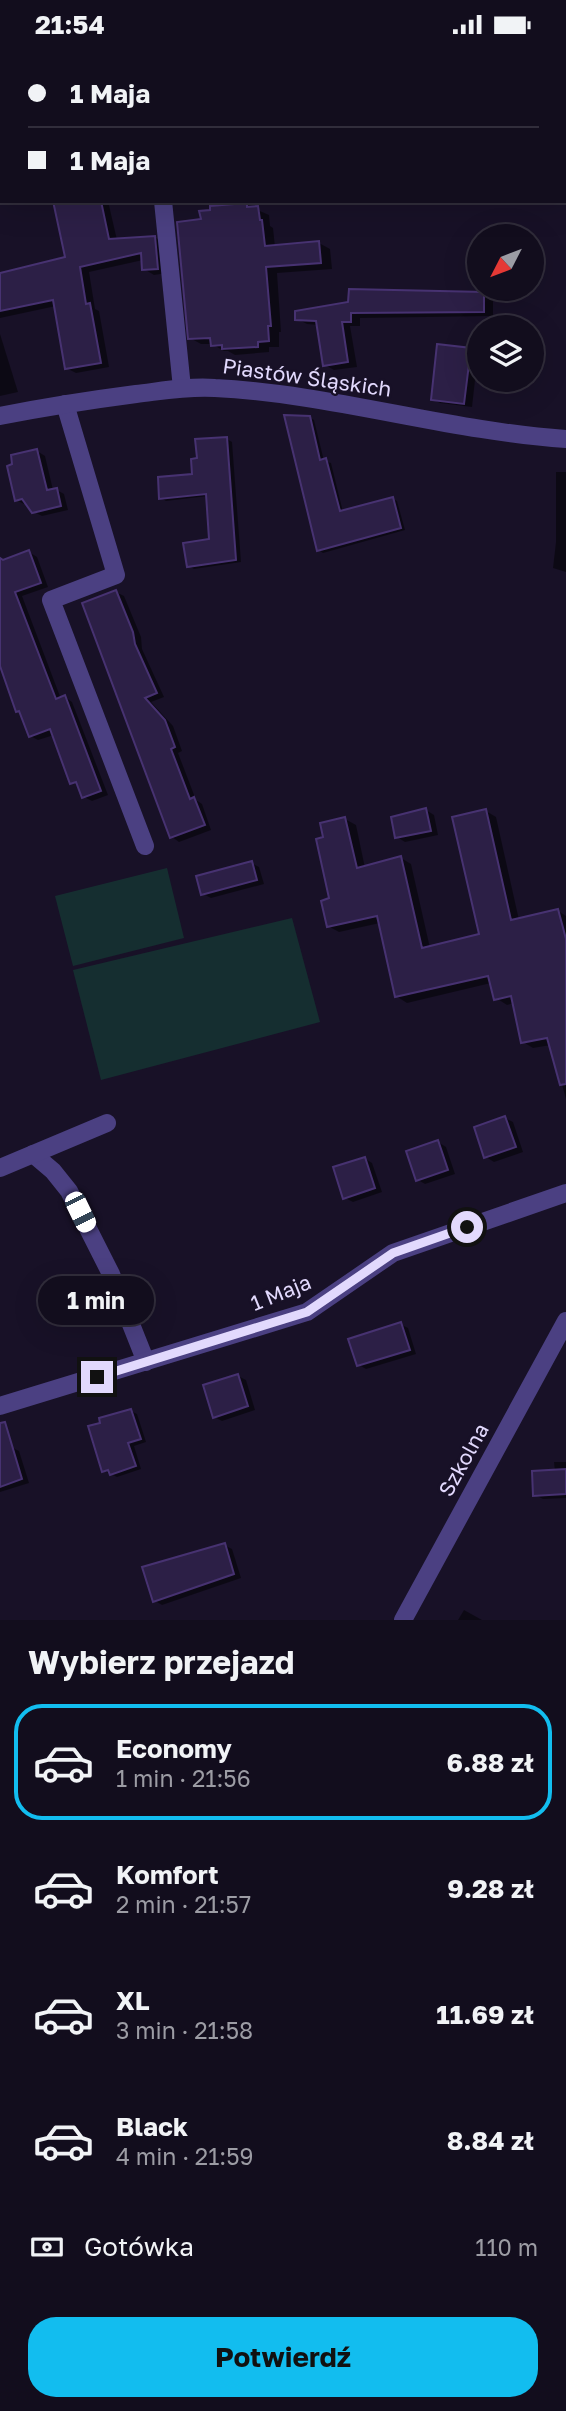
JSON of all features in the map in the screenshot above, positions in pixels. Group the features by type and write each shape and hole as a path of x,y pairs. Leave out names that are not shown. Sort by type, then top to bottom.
{"street":[{"path":"163,203 182,388"},
{"name":"Piastów Śląskich","path":"0,416 182,388 213,387 290,395 511,434 566,439"},
{"path":"65,404 116,575 51,600 145,846"},
{"path":"0,1168 107,1123"},
{"path":"33,1154 53,1171 69,1191 111,1274 146,1362"},
{"name":"1 Maja","path":"0,1406 307,1312 393,1253 566,1192"},
{"name":"Szkolna","path":"402,1620 563,1333"}],"green space":[{"path":"167,868 184,938 73,966 55,896"},
{"path":"292,918 320,1022 101,1080 73,970"}],"building":[{"path":"53,203 101,203 109,239 155,236 158,269 142,270 141,253 80,267 101,363 65,369 53,300 0,311 0,273 65,257"},
{"path":"247,203 247,207 258,206 265,246 319,241 321,263 266,267 271,326 268,326 269,341 258,342 258,347 222,349 222,345 211,346 210,338 188,339 177,222 201,219 199,211 210,210 210,206"},
{"path":"349,289 467,292 467,301 484,301 484,312 351,313 351,322 342,322 348,362 323,366 316,321 295,320 295,311 348,302"},
{"path":"437,344 467,348 464,404 431,400"},
{"path":"284,415 310,416 320,460 326,458 340,511 393,497 401,528 317,551"},
{"path":"227,437 236,560 187,567 183,543 209,539 206,494 159,499 158,477 192,474 191,459 197,458 195,439"},
{"path":"37,449 47,490 57,488 61,506 32,513 22,499 15,501 7,466 12,464 11,455"},
{"path":"29,550 41,583 15,592 56,699 65,695 101,791 82,798 76,782 70,784 50,729 29,737 19,711 16,712 0,666 0,558 3,560"},
{"path":"116,590 135,644 157,693 145,698 165,720 175,747 171,749 190,799 194,797 205,825 170,838 82,603"},
{"path":"426,808 431,831 395,838 391,817"},
{"path":"486,809 511,920 558,909 566,939 566,1084 560,1085 547,1038 521,1043 511,996 494,1000 488,976 395,997 377,916 327,927 321,901 329,898 316,839 323,837 320,823 345,817 357,868 401,856 422,948 479,934 452,817"},
{"path":"252,861 257,880 201,895 196,876"},
{"path":"505,1116 516,1147 484,1158 474,1127"},
{"path":"438,1140 448,1170 416,1181 406,1151"},
{"path":"365,1157 375,1188 343,1199 333,1167"},
{"path":"401,1322 410,1350 357,1366 348,1339"},
{"path":"238,1374 248,1406 213,1418 203,1385"},
{"path":"131,1409 141,1439 128,1443 136,1466 110,1475 108,1470 102,1472 88,1426 100,1423 99,1418"},
{"path":"5,1422 22,1479 0,1487 0,1423"},
{"path":"566,1469 566,1494 533,1496 532,1471"},
{"path":"225,1543 234,1574 153,1602 142,1567"}],"route":[{"path":"97,1377 307,1312 393,1253 467,1227"}]}
